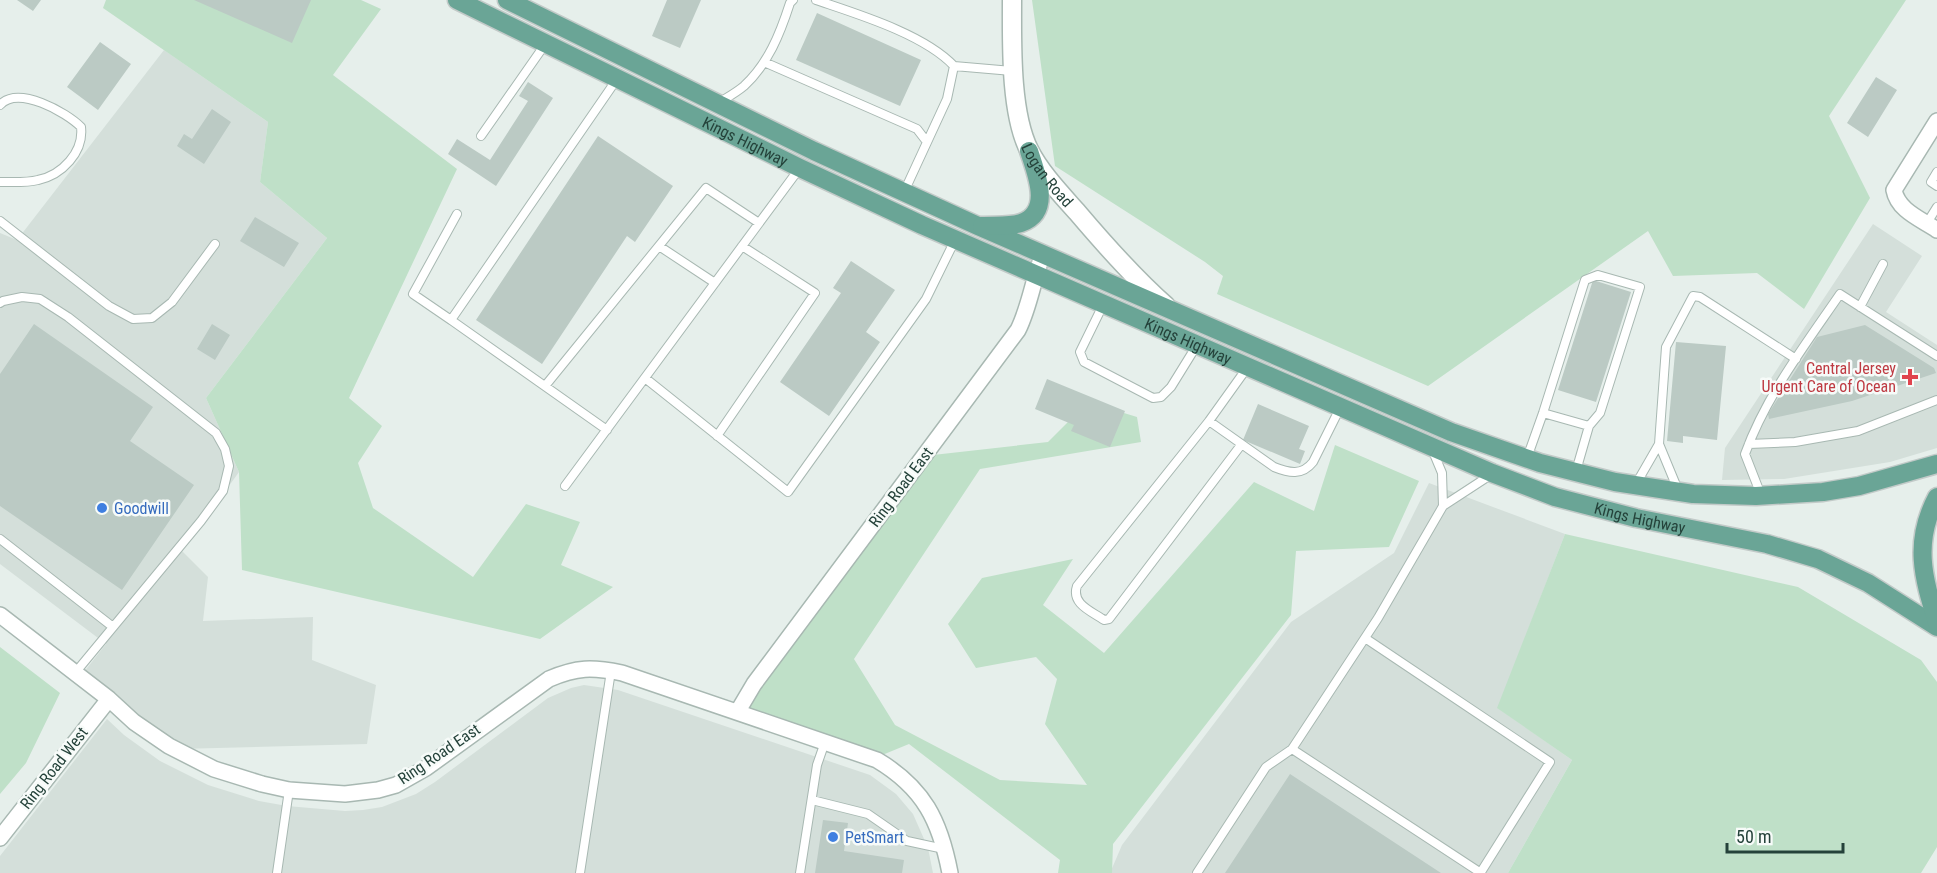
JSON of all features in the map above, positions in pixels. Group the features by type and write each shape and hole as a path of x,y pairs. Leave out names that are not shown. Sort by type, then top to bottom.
{"main road":[{"name":"Kings Highway","path":"457,0 800,168 955,240 1492,473 1555,497 1636,518 1767,544 1818,559 1868,583 1937,627"},
{"name":"Kings Highway","path":"507,0 814,151 978,226 1451,432 1527,459 1636,485 1720,496 1823,492 1859,486 1937,464"},
{"path":"978,226 1018,224 1028,220 1035,213 1041,195 1029,151"},
{"path":"1937,497 1929,513 1922,549 1924,583 1937,622"}],"street":[{"name":"Logan Road","path":"1012,0 1015,94 1029,151 1058,191 1117,258 1169,309"},
{"path":"1932,226 1902,207 1895,197 1894,190 1937,121"},
{"name":"Ring Road East","path":"738,711 754,684 1018,330 1025,315 1035,274 1043,254"},
{"name":"Ring Road East","path":"0,615 109,699 134,722 169,746 192,759 239,778 289,790 345,794 396,785 426,768 549,679 583,668 611,671 738,711 877,759 908,782 933,815 945,849 950,873"},
{"name":"Ring Road West","path":"0,838 109,699"}],"lane":[{"path":"719,103 744,86 764,62 779,36 793,0"},
{"path":"816,0 902,32 946,57 954,66 1013,71"},
{"path":"481,136 546,43"},
{"path":"764,62 917,129 927,142"},
{"path":"904,192 947,99 954,66"},
{"path":"451,320 618,77"},
{"path":"0,105 3,101 15,98 28,99 52,108 71,117 81,127 83,138 79,150 54,174 38,180 0,182"},
{"path":"565,486 800,168"},
{"path":"1937,172 1931,182 1937,186"},
{"path":"546,386 706,188 759,224"},
{"path":"1932,226 1937,207"},
{"path":"457,214 413,294 607,430"},
{"path":"0,221 109,306 133,319 152,318 172,302 215,244"},
{"path":"645,378 788,492 926,299 955,240"},
{"path":"659,246 715,283"},
{"path":"717,436 815,292 742,246"},
{"path":"1860,307 1883,264"},
{"path":"1527,459 1585,280 1599,274 1640,287 1600,413 1589,426 1576,472"},
{"path":"1762,496 1745,454 1754,430 1796,359 1840,294 1937,356"},
{"path":"1636,485 1659,444 1665,347 1693,296 1700,297 1796,359"},
{"path":"0,303 22,297 40,299 68,317 216,433 225,449 229,466 223,491 201,521 75,673"},
{"path":"1103,304 1080,352 1084,362 1153,398 1161,397 1171,387 1197,345"},
{"path":"1241,445 1109,619 1104,620 1076,600 1074,594 1077,586 1209,421 1247,368"},
{"path":"1749,444 1796,442 1857,431 1937,400"},
{"path":"1209,421 1274,467 1284,471 1301,472 1307,469 1312,462 1340,407"},
{"path":"1543,413 1589,426"},
{"path":"1659,444 1679,491"},
{"path":"1431,447 1442,474 1443,506"},
{"path":"1197,873 1266,767 1292,749 1365,638 1443,506 1492,473"},
{"path":"0,539 113,627"},
{"path":"1292,749 1481,873 1550,762 1365,638"},
{"path":"580,873 611,671"},
{"path":"800,873 817,765 825,741"},
{"path":"277,873 289,790"},
{"path":"812,800 868,814 908,841 945,849"}],"shaded area":[{"path":"164,50 268,122 260,182 327,238 206,398 239,472 182,551 208,577 203,621 313,617 312,660 376,685 367,744 178,749 80,677 106,644 0,564 0,233 17,240"},
{"path":"1873,224 1922,256 1886,312 1937,345 1937,448 1890,462 1784,479 1722,480 1725,448"},
{"path":"1429,483 1565,534 1498,708 1572,760 1508,873 1110,873 1122,845 1291,622 1394,553"},
{"path":"584,685 618,690 870,775 896,794 913,814 928,848 933,873 0,873 0,856 107,719 124,735 160,761 208,785 259,801 287,806 345,811 363,810 382,807 416,794 548,698"}],"green space":[{"path":"106,0 361,0 381,9 333,75 457,169 349,398 382,426 358,463 373,508 473,577 526,504 580,522 561,565 613,587 540,639 242,570 239,472 206,398 327,238 260,182 268,122 103,8"},
{"path":"1032,0 1906,0 1829,116 1870,198 1804,309 1757,273 1673,276 1648,231 1428,386 1217,294 1223,276 1205,262 1055,166"},
{"path":"1088,402 1137,417 1141,442 980,469 854,659 895,725 1000,780 1087,785 1045,724 1057,679 1036,657 976,668 948,624 982,578 1073,559 1043,605 1104,653 1254,482 1314,511 1335,445 1419,481 1389,547 1296,551 1291,615 1113,844 1112,873 1058,873 1060,860 909,744 870,760 733,713 924,456 1048,442"},
{"path":"1565,534 1798,587 1921,660 1937,682 1937,847 1921,873 1508,873 1572,760 1497,708"},
{"path":"0,647 60,693 26,763 0,794"}],"building":[{"path":"17,0 41,0 33,11"},
{"path":"194,0 311,0 292,43"},
{"path":"667,0 701,0 680,48 652,36"},
{"path":"817,13 921,60 900,106 796,60"},
{"path":"100,42 131,64 98,110 67,87"},
{"path":"1876,77 1897,90 1868,137 1847,123"},
{"path":"528,82 553,98 496,186 448,154 457,139 490,160 528,101 519,96"},
{"path":"212,109 231,122 204,164 177,146 184,134 192,139"},
{"path":"598,136 673,186 635,242 627,236 542,364 476,320"},
{"path":"255,217 299,243 284,267 240,241"},
{"path":"851,261 895,290 866,332 880,342 829,416 780,382 841,293 833,288"},
{"path":"1593,280 1631,292 1596,402 1558,390"},
{"path":"34,324 153,407 130,441 194,485 122,590 0,506 0,374"},
{"path":"212,324 230,335 215,360 197,349"},
{"path":"1865,325 1934,368 1936,373 1852,401 1769,419 1768,414 1817,337"},
{"path":"1676,342 1726,346 1717,440 1683,436 1683,443 1667,441"},
{"path":"1047,379 1125,411 1110,447 1071,431 1074,425 1035,409"},
{"path":"1258,404 1309,426 1299,449 1305,451 1300,464 1243,440"},
{"path":"1290,774 1441,873 1225,873"},
{"name":"PetSmart","path":"823,820 848,823 844,851 904,860 902,873 815,873"}],"place":[{"name":"Central Jersey Urgent Care of Ocean","path":"1910,377"},
{"name":"Goodwill","path":"102,508"},
{"name":"PetSmart","path":"833,837"}]}
